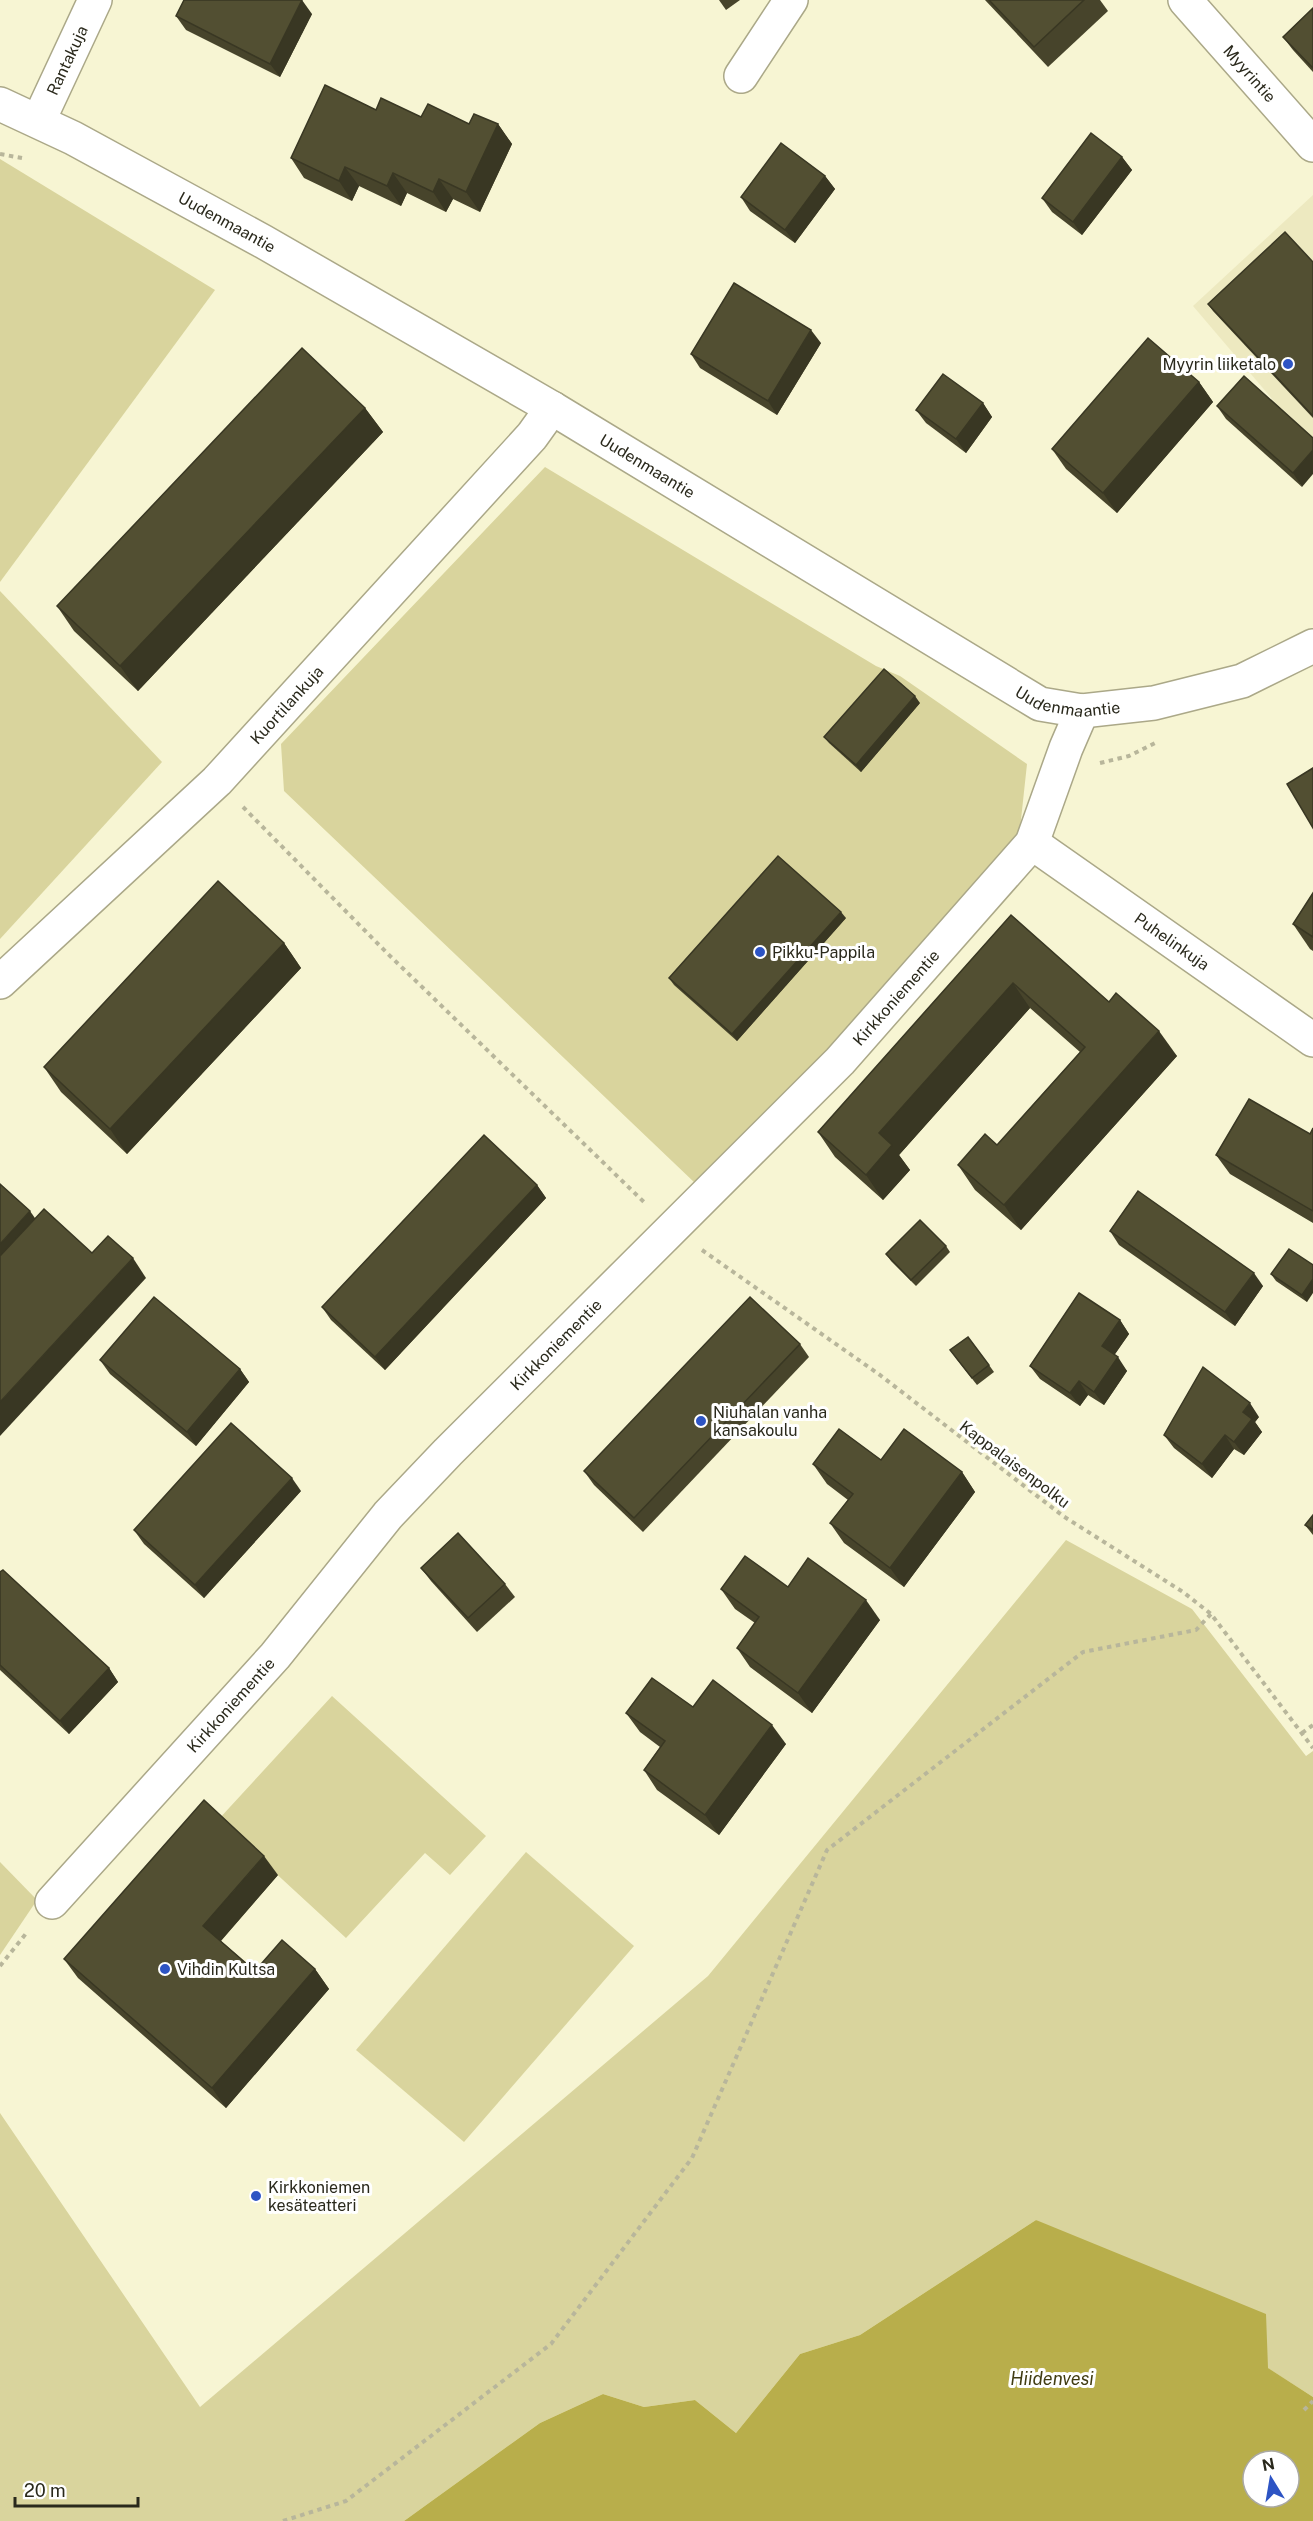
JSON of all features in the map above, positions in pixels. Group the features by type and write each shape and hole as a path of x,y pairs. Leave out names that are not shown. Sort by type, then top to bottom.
{"street":[{"name":"Rantakuja","path":"39,120 95,0"},
{"path":"741,76 791,0"},
{"name":"Myyrintie","path":"1185,0 1313,145"},
{"name":"Uudenmaantie","path":"0,104 39,120 264,242 552,408 1040,705 1082,711 1154,703 1242,681 1313,646"},
{"name":"Kuortilankuja","path":"0,982 217,781 532,436 552,408"},
{"name":"Kirkkoniementie","path":"52,1902 275,1656 388,1515 447,1452 840,1061 1032,843 1066,748 1082,711"},
{"name":"Puhelinkuja","path":"1032,843 1313,1040"}],"path":[{"name":"Kappalaisenpolku","path":"217,781 387,953 671,1228 880,1375 1063,1516 1183,1592 1211,1614 1313,1748"},
{"path":"283,2521 346,2501 550,2344 692,2158 827,1850 1083,1652 1196,1630 1211,1614"},
{"path":"1302,1733 1313,1725"},
{"path":"0,1966 52,1902"},
{"path":"1304,2410 1313,2401"}],"shaded area":[{"path":"0,159 215,290 0,582"},
{"name":"Myyrin liiketalo","path":"1313,195 1313,447 1193,306"},
{"path":"545,467 876,666 900,676 1027,764 1019,838 927,937 830,1056 695,1183 284,791 281,744"},
{"path":"0,591 162,762 0,939"},
{"path":"1066,1540 1192,1609 1306,1756 1313,1751 1313,2397 1036,2220 860,2335 800,2354 736,2433 695,2400 644,2407 603,2394 540,2423 404,2521 0,2521 0,2113 200,2407 708,1976"},
{"path":"332,1696 486,1836 450,1875 425,1853 346,1938 218,1820"},
{"path":"526,1852 634,1946 464,2142 356,2050"},
{"path":"0,1862 37,1900 0,1955"}],"water":[{"name":"Hiidenvesi","path":"1036,2220 1266,2314 1268,2368 1313,2397 1313,2521 404,2521 540,2423 603,2394 644,2407 695,2400 736,2433 800,2354 860,2335"}],"building":[{"path":"184,0 302,0 270,64 176,16"},
{"path":"989,0 1084,0 1034,47"},
{"path":"1313,8 1313,68 1283,37"},
{"path":"325,85 376,110 381,98 421,117 428,104 469,124 474,114 498,124 466,192 439,179 433,192 393,173 387,186 345,167 339,181 291,158"},
{"path":"1091,133 1122,157 1073,222 1042,198"},
{"path":"781,143 825,176 785,230 741,197"},
{"name":"Myyrin liiketalo","path":"1285,232 1313,262 1313,416 1208,304"},
{"path":"734,283 811,330 768,401 691,354"},
{"path":"1148,338 1199,382 1103,493 1052,449"},
{"path":"302,348 365,408 120,666 57,606"},
{"path":"943,374 983,403 956,439 916,410"},
{"path":"1244,376 1313,438 1313,450 1293,473 1217,406"},
{"path":"884,669 915,696 856,765 824,737"},
{"path":"1313,768 1313,828 1287,784"},
{"name":"Pikku-Pappila","path":"778,856 841,912 732,1034 669,978"},
{"path":"218,881 284,943 110,1129 44,1067"},
{"path":"1313,893 1313,937 1293,924"},
{"path":"1011,915 1109,1002 1116,993 1159,1031 1004,1205 958,1165 985,1134 997,1145 1085,1047 1013,983 879,1133 892,1145 866,1175 818,1132"},
{"path":"1249,1099 1310,1134 1313,1128 1313,1211 1216,1155"},
{"path":"484,1135 537,1185 375,1357 322,1307"},
{"path":"0,1184 30,1211 0,1244"},
{"path":"1138,1191 1254,1273 1225,1312 1110,1231"},
{"path":"44,1209 92,1253 108,1236 133,1258 0,1402 0,1256"},
{"path":"920,1220 946,1246 911,1280 886,1254"},
{"path":"1289,1249 1313,1265 1313,1279 1302,1295 1271,1274"},
{"path":"1079,1293 1120,1320 1102,1346 1118,1357 1094,1392 1079,1381 1070,1393 1030,1366"},
{"path":"154,1297 240,1369 187,1432 100,1360"},
{"name":"Niuhalan vanha kansakoulu","path":"750,1297 800,1344 634,1518 584,1471"},
{"path":"968,1337 989,1365 972,1378 950,1350"},
{"path":"1203,1367 1250,1403 1243,1412 1252,1419 1234,1442 1225,1435 1202,1464 1164,1435"},
{"path":"231,1423 292,1478 195,1585 134,1530"},
{"path":"839,1429 881,1460 904,1429 962,1472 890,1568 830,1523 853,1494 813,1464"},
{"path":"1313,1515 1313,1530 1305,1525"},
{"path":"458,1533 505,1584 468,1618 421,1568"},
{"path":"745,1556 788,1587 808,1558 866,1600 798,1693 737,1648 759,1617 721,1589"},
{"path":"3,1570 109,1668 60,1721 0,1665 0,1572"},
{"path":"652,1678 693,1707 713,1680 772,1725 705,1815 644,1770 665,1741 626,1713"},
{"name":"Vihdin Kultsa","path":"204,1800 264,1856 203,1926 255,1971 282,1940 315,1969 212,2088 64,1959"}],"place":[{"name":"Myyrin liiketalo","path":"1288,364"},
{"name":"Pikku-Pappila","path":"760,952"},
{"name":"Niuhalan vanha kansakoulu","path":"701,1421"},
{"name":"Vihdin Kultsa","path":"165,1969"},
{"name":"Kirkkoniemen kesäteatteri","path":"256,2196"}]}
